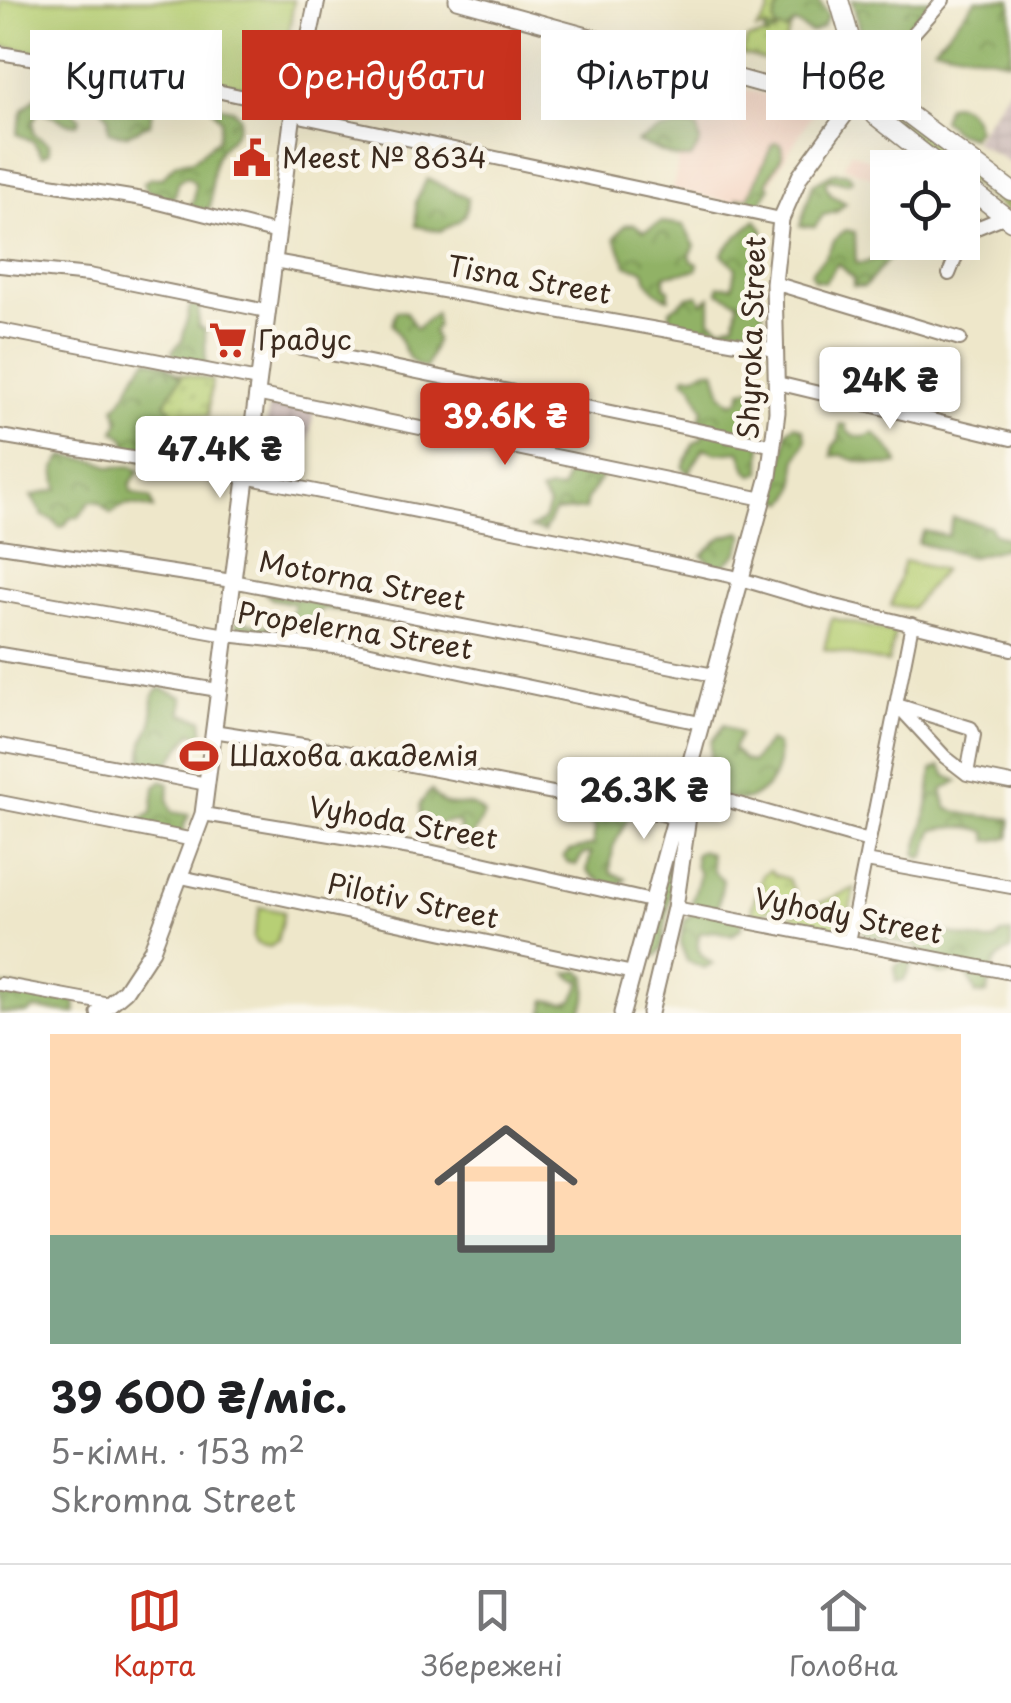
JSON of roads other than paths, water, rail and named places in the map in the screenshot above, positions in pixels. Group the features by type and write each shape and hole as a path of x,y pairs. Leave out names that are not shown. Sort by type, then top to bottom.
{"main road":[{"path":"839,0 848,30"},
{"path":"881,120 919,150"},
{"path":"916,120 1011,191"},
{"path":"980,197 1008,218"}],"street":[{"path":"311,30 317,0"},
{"path":"457,0 766,85"},
{"name":"Shyroka Street","path":"917,30 944,0"},
{"path":"0,53 242,97"},
{"path":"104,1008 124,991 152,950 203,814 292,120"},
{"path":"324,120 781,219"},
{"name":"Shyroka Street","path":"650,1013 675,908 682,821 700,724 764,499 774,446 774,283 781,219 800,176 841,120"},
{"path":"0,176 130,196 278,233"},
{"path":"980,228 1008,218"},
{"path":"949,274 955,260"},
{"name":"Tisna Street","path":"274,261 776,350"},
{"path":"0,266 88,275 267,311"},
{"path":"774,283 960,339"},
{"path":"0,330 764,499"},
{"path":"263,340 774,446"},
{"path":"777,383 1011,440"},
{"path":"0,436 246,477 573,542 1011,648"},
{"name":"Motorna Street","path":"0,546 232,582 714,674"},
{"name":"Propelerna Street","path":"0,594 226,634 352,649 700,724"},
{"path":"849,942 912,624"},
{"path":"0,654 218,690"},
{"path":"898,705 945,757 967,774 1011,783"},
{"path":"898,705 971,728 974,735 967,774"},
{"name":"Shyroka Street","path":"622,1013 651,900 693,791 700,724"},
{"path":"213,731 329,749 682,821"},
{"path":"0,745 207,784"},
{"path":"693,791 869,841"},
{"path":"0,802 194,840"},
{"name":"Vyhoda Street","path":"203,814 429,851 651,900"},
{"path":"866,862 1011,887"},
{"name":"Pilotiv Street","path":"182,877 633,973"},
{"name":"Vyhody Street","path":"675,908 1011,973"},
{"path":"0,984 126,1013"}],"place":[{"name":"Meest № 8634","path":"252,158"},
{"name":"Градус","path":"228,340"},
{"name":"Шахова академія","path":"199,756"}]}
